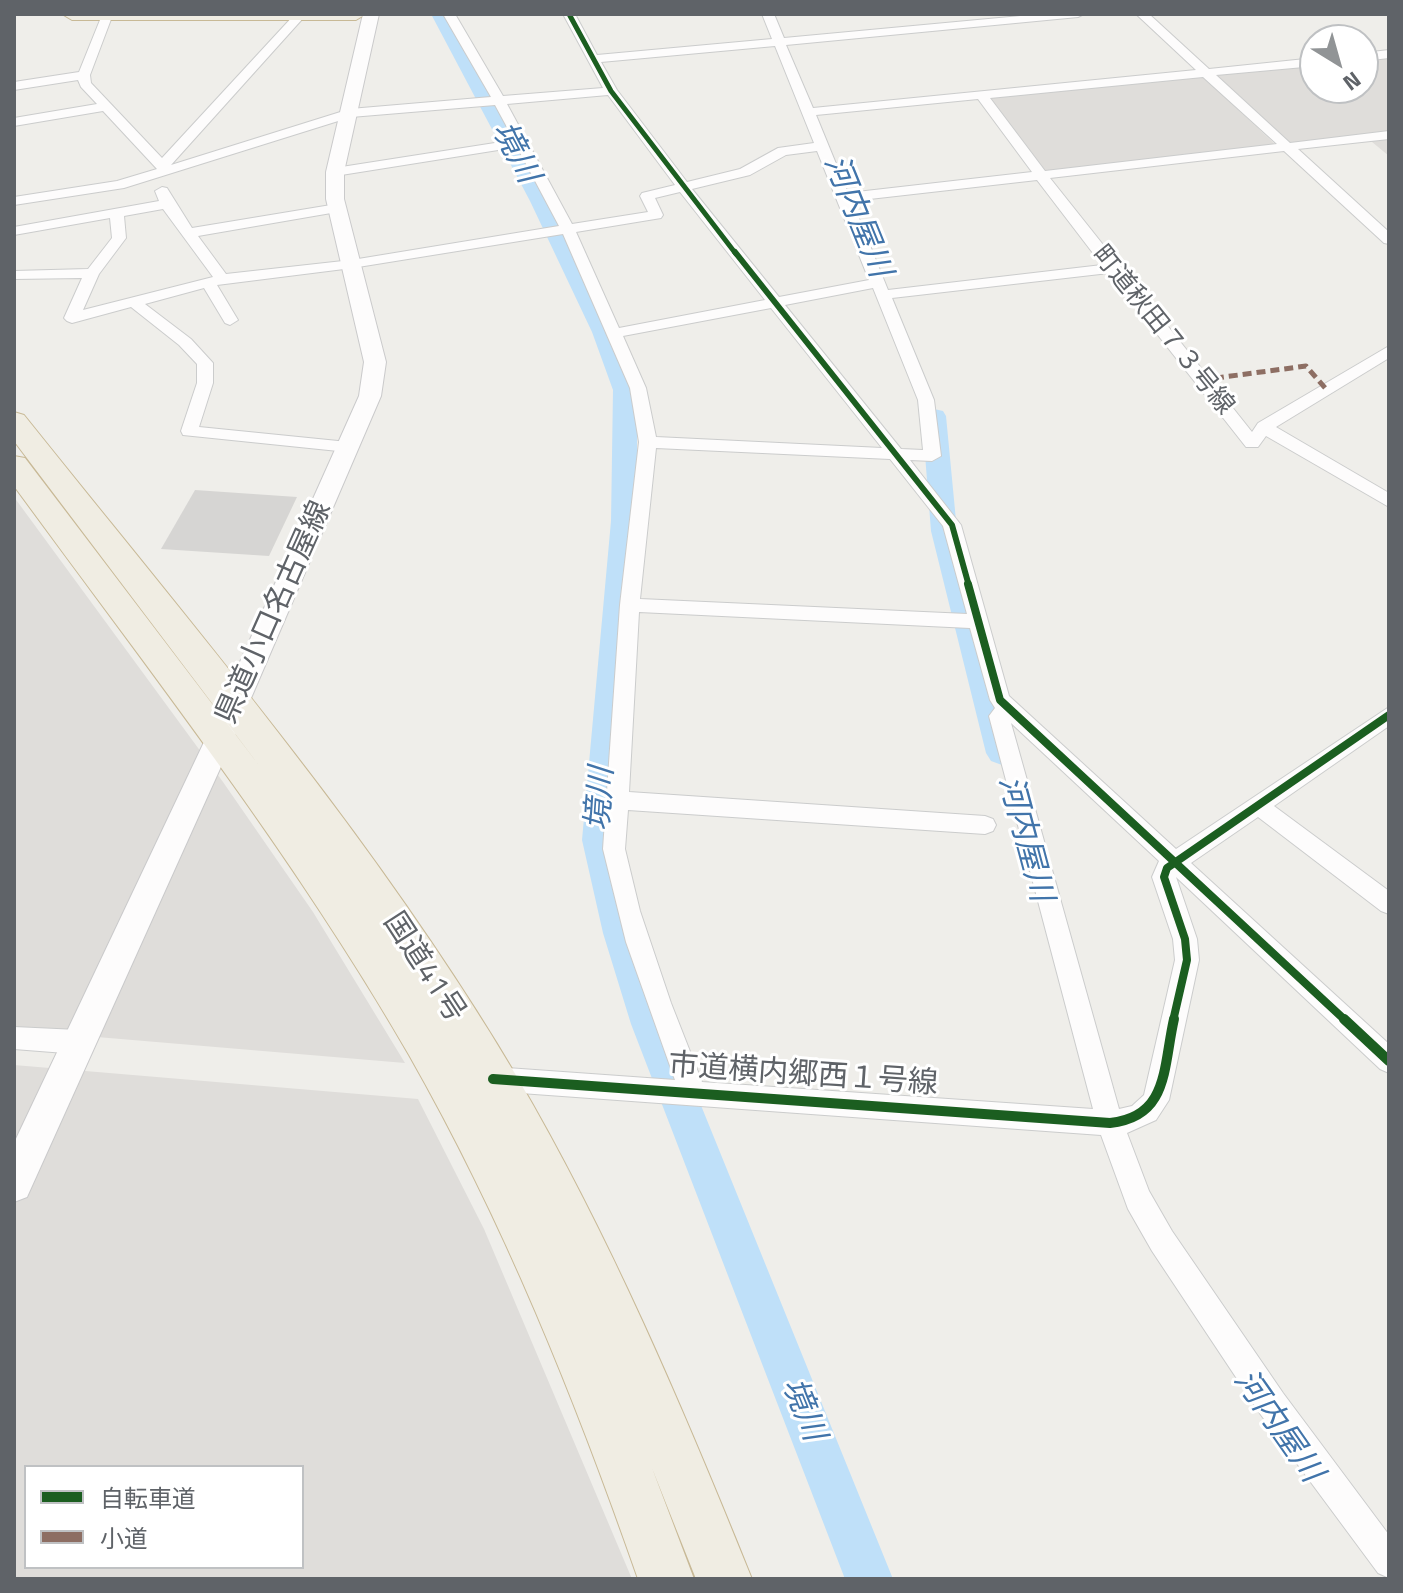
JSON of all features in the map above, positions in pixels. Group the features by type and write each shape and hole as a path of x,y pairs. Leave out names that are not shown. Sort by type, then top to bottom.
{"highway":[{"path":"72,14 356,14"},
{"path":"247,14 276,16"},
{"name":"国道41号","path":"17,440 226,722 454,1093 546,1277 641,1505 666,1579"},
{"name":"国道41号","path":"226,722 322,818 405,939 493,1079 555,1197 624,1341 677,1460 724,1579"}],"main road":[{"name":"県道小口名古屋線","path":"14,1184 226,722 370,396 375,372 337,208 335,172 371,14"}],"street":[{"path":"449,14 521,143 560,230 616,333 638,388 648,442 630,605 614,849 621,887 672,1043 693,1092"},
{"path":"569,14 611,91 684,188 952,525 997,694 1007,710 1389,1061"},
{"path":"648,442 932,456 926,400 768,14"},
{"path":"596,59 1078,14"},
{"path":"1142,14 1389,240"},
{"path":"108,15 84,75 85,84 162,170 167,204 190,233 215,280 230,320"},
{"path":"162,170 299,16"},
{"path":"809,112 1299,64"},
{"path":"14,86 84,75"},
{"path":"14,201 119,185 350,113 611,91"},
{"name":"町道秋田７３号線","path":"981,95 1073,218 1252,443 1264,427"},
{"path":"14,122 62,117 105,107"},
{"path":"845,198 1389,135"},
{"path":"335,172 521,143"},
{"path":"117,214 119,238 92,273 72,318 215,280 352,264 656,215 647,196 750,170 778,153 823,146"},
{"path":"14,231 167,204"},
{"path":"190,233 337,208"},
{"path":"616,333 775,301 1112,268"},
{"path":"14,275 92,273"},
{"path":"135,303 185,342 205,363 205,383 189,431 348,447"},
{"path":"1389,351 1264,427 1389,501"},
{"path":"630,605 977,621"},
{"path":"1007,710 999,716 1110,1123 1138,1199 1162,1241 1272,1404 1389,1562"},
{"path":"1110,1123 1136,1120 1156,1100 1187,960 1185,939 1164,877 1167,868 1260,807 1389,715"},
{"path":"615,800 985,825"},
{"path":"1260,807 1389,904"},
{"path":"14,1038 78,1042"},
{"name":"市道横内郷西１号線","path":"493,1079 1110,1123"}],"shaded area":[{"path":"1389,55 1389,156 1366,137 1290,145 1211,73 1299,65 1299,104 1379,104 1379,56"},
{"path":"1202,76 1277,146 1042,172 983,98"},
{"path":"14,497 223,782 313,912 405,1063 14,1030"},
{"path":"14,1065 418,1099 484,1229 632,1579 14,1579"}],"building":[{"path":"195,490 297,497 269,556 161,549"}],"waterway":[{"name":"境川","path":"439,14 540,201 603,332 625,390 624,521 598,840 620,933 650,1024 869,1579"},
{"name":"河内屋川","path":"934,416 944,531 1002,753"}],"marked path":[{"path":"1201,380 1306,366 1326,389"}],"cycle path":[{"path":"569,14 611,91 684,188 952,525 1000,700 1389,1061"},
{"path":"493,1079 1110,1123 1136,1118 1156,1100 1187,960 1185,939 1164,877 1167,868 1389,715"}]}
